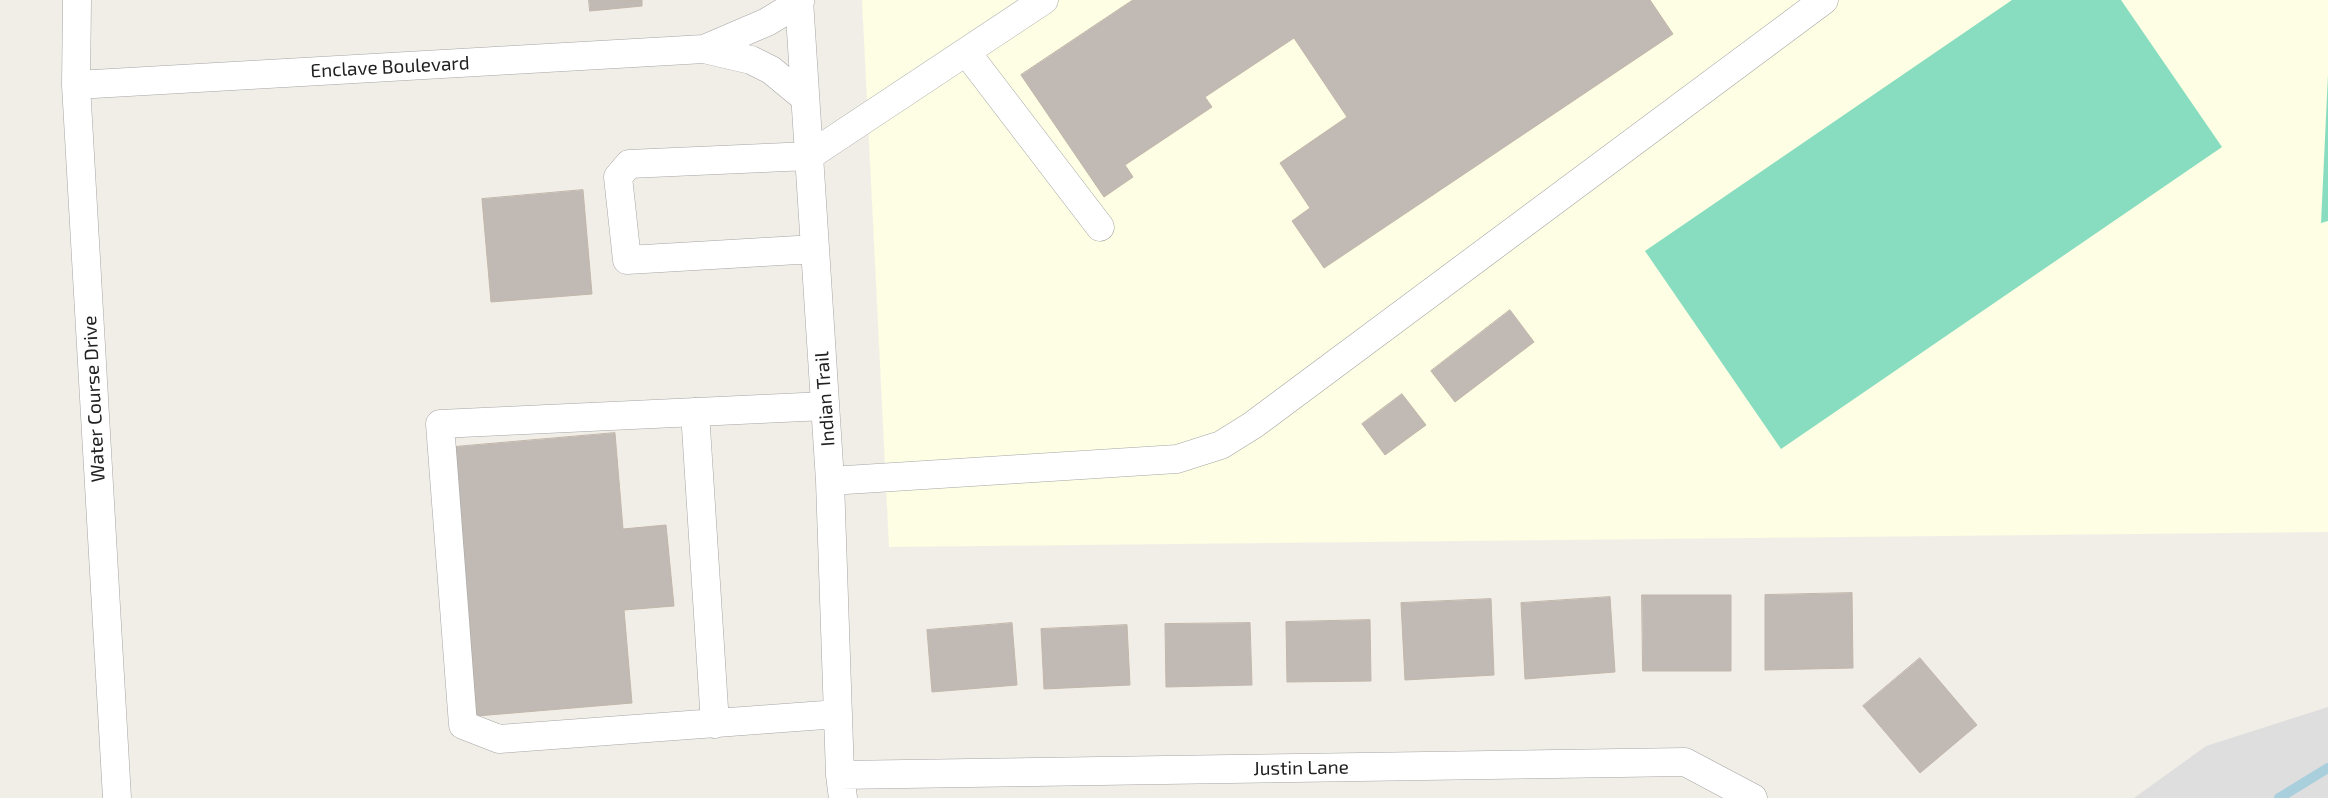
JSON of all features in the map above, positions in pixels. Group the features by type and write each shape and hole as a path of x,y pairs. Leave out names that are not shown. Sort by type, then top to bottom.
{"street":[{"name":"Water Course Drive","path":"76,0 76,85 118,798"},
{"path":"815,249 627,260 618,177 629,164 809,156 967,53 1044,0"},
{"path":"830,481 1177,459 1221,445 1253,425 1824,0"},
{"name":"Enclave Boulevard","path":"704,49 768,22 799,1"},
{"name":"Indian Trail","path":"799,1 830,481 842,786"},
{"name":"Enclave Boulevard","path":"76,85 704,49 751,60 771,70 806,98"},
{"path":"967,53 1100,227"},
{"path":"825,406 440,424 463,725 499,739 838,714"},
{"path":"694,412 715,724"},
{"name":"Justin Lane","path":"842,786 1684,762 1753,798"}],"shaded area":[{"path":"862,0 2328,0 2328,532 889,547"},
{"path":"2328,707 2328,798 2134,798 2206,746"}],"green space":[{"path":"2012,0 2121,0 2222,147 1781,449 1645,251"},
{"path":"2328,75 2328,221 2321,223"}],"building":[{"path":"589,0 642,0 642,6 590,11"},
{"path":"1133,0 1650,0 1673,34 1324,268 1292,221 1310,208 1280,163 1347,117 1294,38 1205,97 1212,107 1125,165 1133,177 1104,197 1021,75"},
{"path":"583,190 592,294 491,302 482,199"},
{"path":"1510,310 1534,342 1455,402 1431,371"},
{"path":"1402,394 1426,425 1385,455 1362,424"},
{"path":"615,433 623,529 666,525 674,606 624,610 632,703 477,716 454,447"},
{"path":"1852,593 1853,668 1765,670 1765,595"},
{"path":"1642,595 1731,595 1731,671 1643,671"},
{"path":"1610,597 1615,672 1525,679 1521,603"},
{"path":"1491,599 1494,675 1405,680 1401,603"},
{"path":"1370,620 1371,681 1287,682 1286,622"},
{"path":"1012,623 1017,685 932,692 927,630"},
{"path":"1250,623 1252,685 1166,687 1165,624"},
{"path":"1127,625 1130,685 1044,689 1041,629"},
{"path":"1920,658 1977,725 1920,773 1863,706"}],"waterway":[{"path":"2279,798 2328,768"}]}
